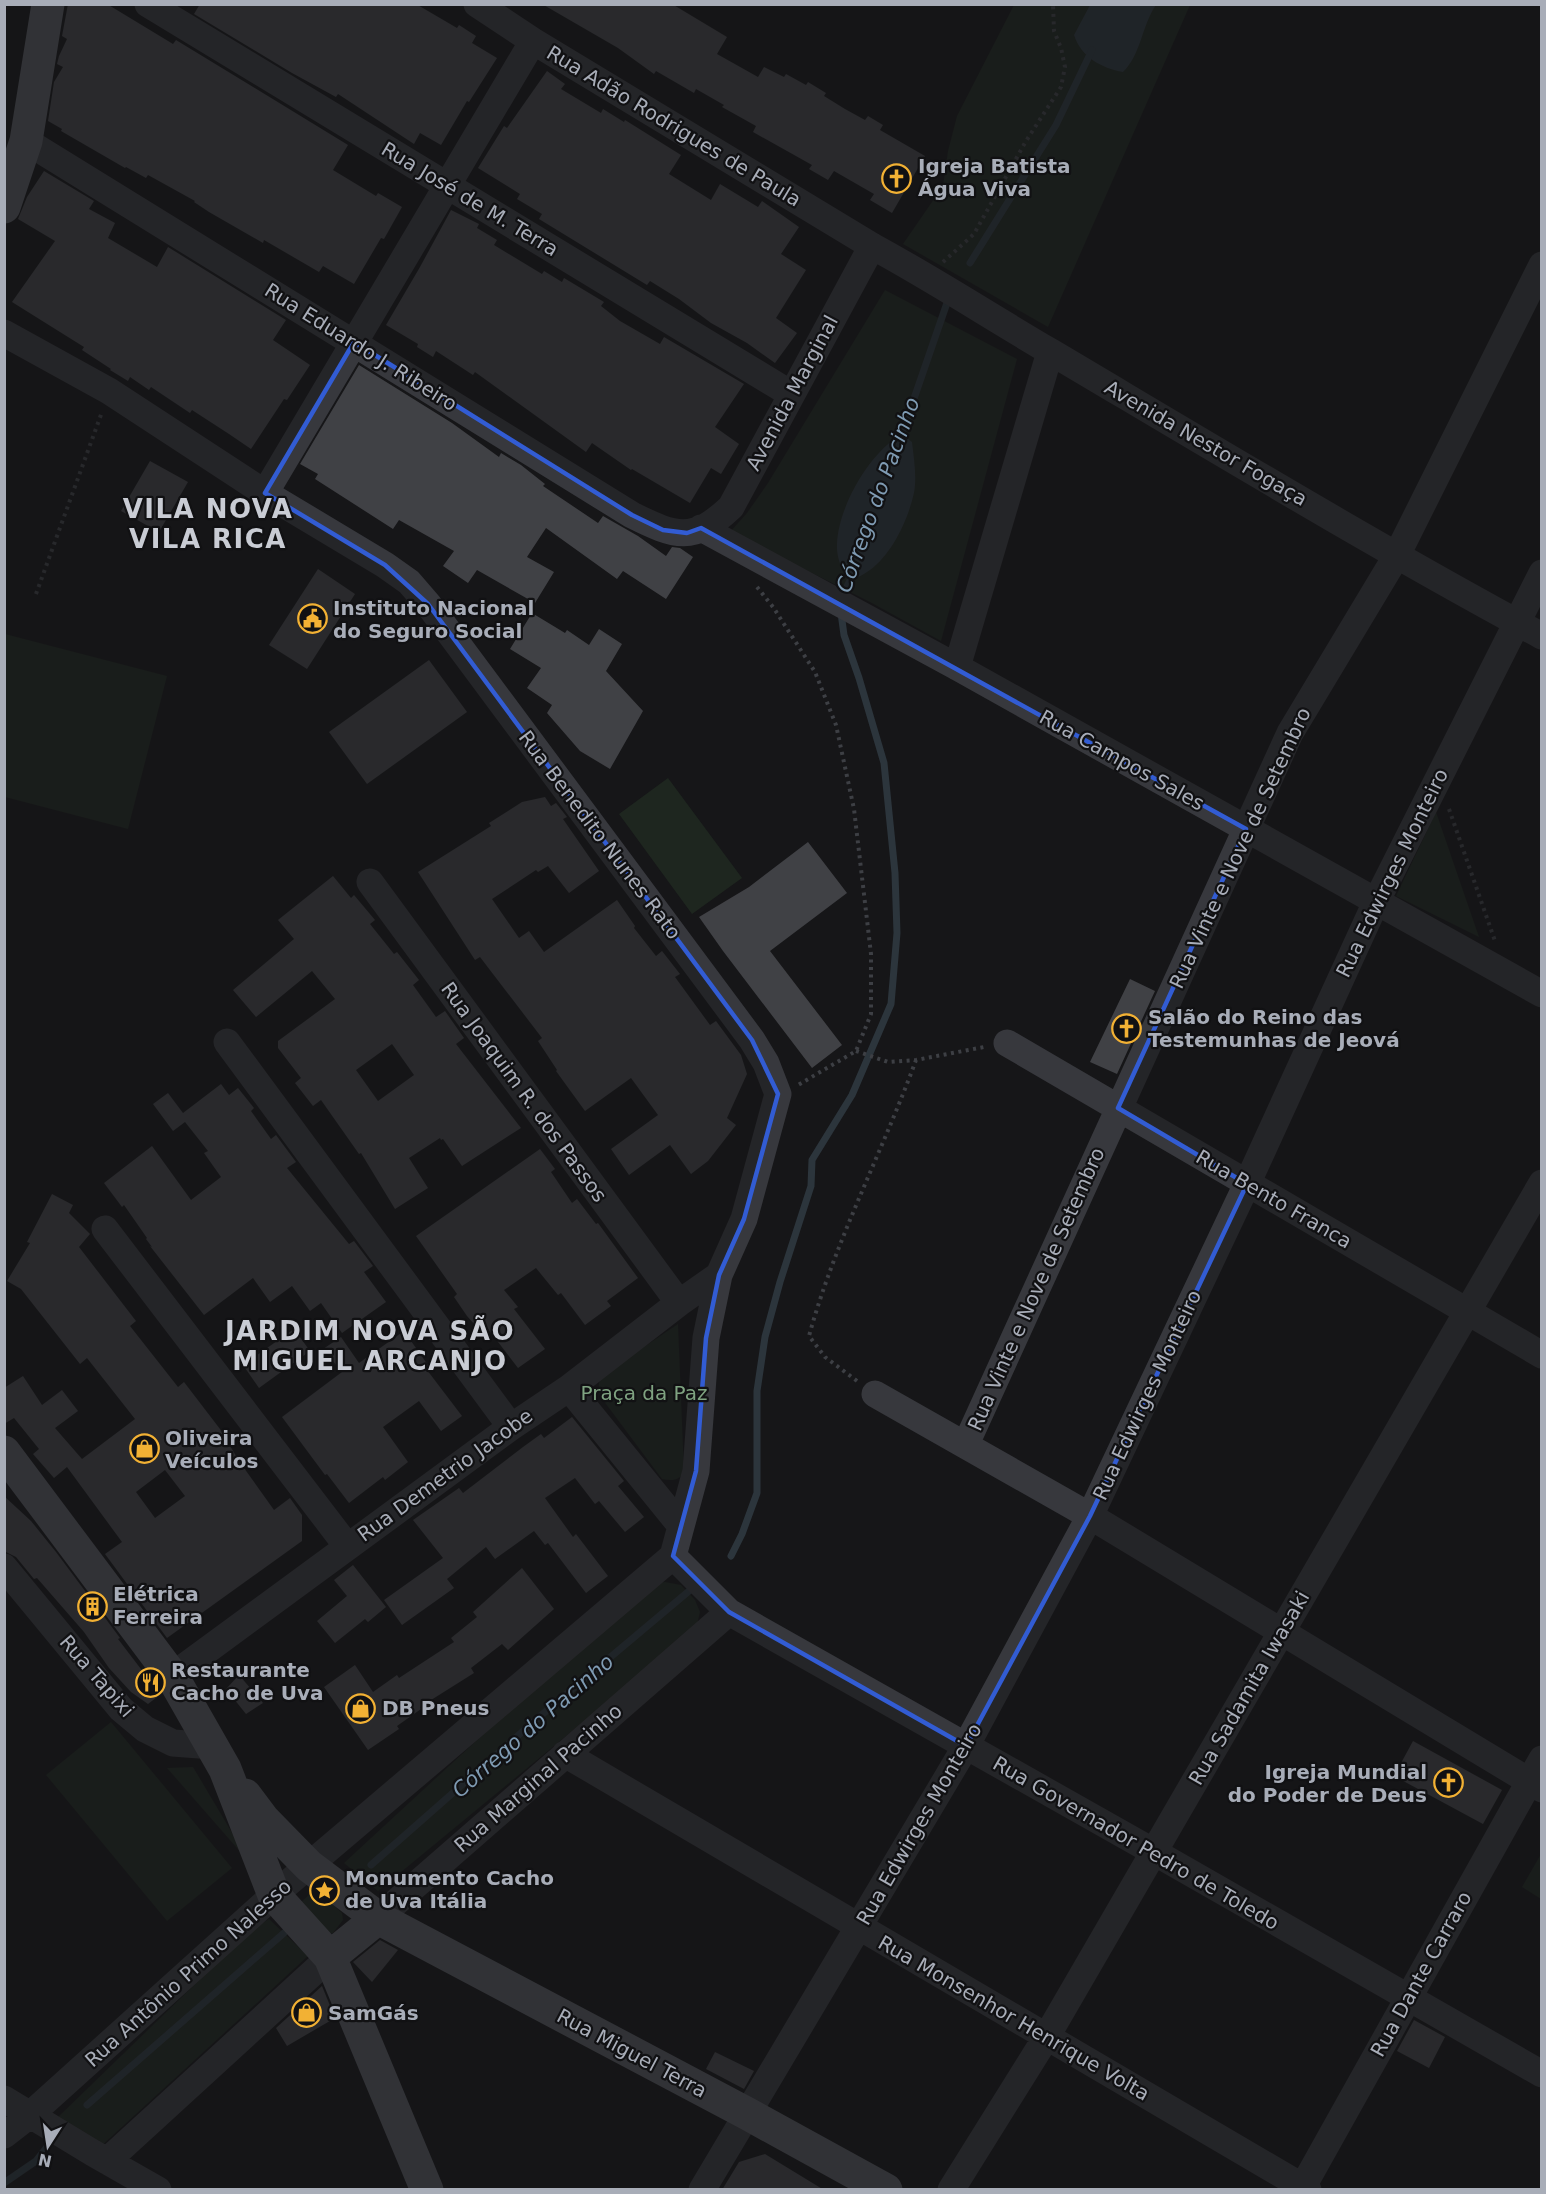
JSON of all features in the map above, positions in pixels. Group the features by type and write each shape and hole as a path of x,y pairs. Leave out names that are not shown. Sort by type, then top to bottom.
{"main road":[{"path":"4,207 26,141 48,4"},
{"path":"4,1452 172,1676 219,1758 278,1899 325,1951 427,2190"},
{"name":"Rua Miguel Terra","path":"219,1758 263,1819 317,1872 370,1913 886,2190"},
{"name":"Rua Marginal Pacinho","path":"325,1951 370,1913"}],"street":[{"name":"Rua José de M. Terra","path":"148,4 791,394"},
{"name":"Rua Adão Rodrigues de Paula","path":"477,4 872,246"},
{"path":"265,493 534,41"},
{"name":"Rua Eduardo J. Ribeiro","path":"26,141 632,515 663,530 687,534 701,528"},
{"name":"Avenida Nestor Fogaça","path":"872,246 1397,555 1542,636"},
{"name":"Avenida Marginal","path":"701,528 715,522 732,507 872,246"},
{"name":"Rua Vinte e Nove de Setembro","path":"966,1444 1290,733 1397,555 1542,265"},
{"name":"Rua Benedito Nunes Rato","path":"4,333 109,391 265,493 385,565 409,582 428,603 752,1040 766,1063 778,1094"},
{"path":"957,667 1050,352"},
{"name":"Rua Campos Sales","path":"701,528 957,667 1542,994"},
{"name":"Rua Edwirges Monteiro","path":"702,2190 966,1746 1089,1516 1247,1184 1377,902 1542,573"},
{"name":"Rua Joaquim R. dos Passos","path":"370,882 679,1303"},
{"path":"227,1042 511,1427"},
{"name":"Rua Bento Franca","path":"1007,1043 1542,1355"},
{"path":"682,1564 681,1526 696,1471 706,1338 719,1275 744,1219 778,1094"},
{"name":"Rua Sadamita Iwasaki","path":"951,2190 1047,2036 1542,1183"},
{"path":"105,1229 346,1546"},
{"name":"Rua Demetrio Jacobe","path":"172,1676 346,1546 569,1388 719,1275"},
{"path":"569,1388 681,1526"},
{"path":"874,1394 966,1444 1089,1516 1281,1633 1537,1777"},
{"name":"Rua Governador Pedro de Toledo","path":"682,1564 720,1603 1542,2074"},
{"name":"Rua Antônio Primo Nalesso","path":"4,2135 36,2117 278,1899 317,1872 682,1564"},
{"name":"Rua Tapixi","path":"4,1567 122,1709 145,1729 173,1743 219,1758"},
{"name":"Rua Marginal Pacinho","path":"370,1913 565,1754 720,1603"},
{"name":"Rua Monsenhor Henrique Volta","path":"565,1754 1304,2188"},
{"name":"Rua Dante Carraro","path":"1304,2188 1407,1998 1537,1777"},
{"name":"Rua Marginal Pacinho","path":"100,2157 325,1951"},
{"path":"4,2099 158,2190"}],"path":[{"path":"934,281 974,234 1026,141 1061,87 1065,67 1054,31 1053,4"},
{"path":"36,594 109,391"},
{"path":"753,582 773,607 815,672 836,725 853,800 871,954 871,1014 856,1051 812,1079 778,1094"},
{"path":"1438,777 1506,973"},
{"path":"856,1051 888,1062 916,1060 1007,1043"},
{"path":"874,1394 825,1357 809,1336 822,1289 916,1060"}],"highlighted area":[{"path":"354,342 632,515 663,530 687,533 701,528 1246,829 1118,1108 1247,1184 1090,1516 966,1746 729,1612 673,1556 696,1471 706,1338 719,1275 744,1219 778,1094 752,1040 428,604 385,565 265,493"}],"green space":[{"path":"1014,5 1190,5 1048,327 903,244 943,186 948,151 957,116"},
{"path":"885,290 1017,359 941,641 870,602 730,532 768,483"},
{"path":"5,634 167,676 128,829 5,797"},
{"path":"668,778 742,878 692,914 619,814"},
{"path":"1436,812 1479,937 1396,896"},
{"name":"Praça da Paz","path":"678,1324 684,1471 675,1480 669,1480 662,1479 603,1400 599,1385 602,1375"},
{"path":"665,1582 681,1585 695,1600 700,1612 696,1629 378,1891 344,1863 633,1596 653,1583"},
{"path":"111,1722 232,1868 167,1921 46,1775"},
{"path":"193,1767 250,1863 167,1768"},
{"path":"1541,1854 1541,1899 1522,1887"},
{"path":"320,1892 342,1913 343,1920 333,1933 328,1934 300,1903 311,1893"},
{"path":"269,1919 308,1956 98,2149 55,2120 251,1930"}],"water":[{"path":"1090,5 1156,5 1147,22 1138,49 1123,72 1107,68 1093,60 1077,43 1074,35"},
{"path":"902,434 912,442 915,468 914,493 908,514 898,536 885,555 870,570 849,582 837,554 839,528 844,512 858,481 868,466 890,442"}],"building":[{"path":"68,4 107,4 173,44 176,40 348,145 333,170 376,196 378,193 402,207 354,284 323,266 319,272 264,240 263,243 209,212 195,201 148,175 146,178 125,168 48,121 54,82 63,67 57,64 67,39 62,36"},
{"path":"200,4 416,4 457,28 459,25 476,36 472,43 497,58 469,102 467,101 441,145 420,133 414,144 338,94 336,97 292,73 194,14"},
{"path":"542,4 672,4 727,37 717,54 758,77 764,67 784,77 786,74 806,85 808,82 826,93 824,96 845,109 865,120 868,116 883,125 880,130 925,156 892,213 870,200 874,194 834,171 828,180 809,169 812,165 753,132 756,126 722,107 724,105 696,89 694,93 656,71 654,74 618,48"},
{"path":"547,71 565,84 561,89 601,113 603,109 624,122 625,120 681,155 669,174 711,200 720,184 758,207 762,201 799,227 781,254 806,270 776,318 797,333 775,363 650,281 647,285 539,219 542,214 517,199 520,194 478,168 504,126 507,128"},
{"path":"44,171 94,201 89,209 115,223 108,238 157,267 168,247 286,320 273,340 310,365 251,449 192,410 190,413 151,387 149,390 130,377 128,381 110,370 82,350 84,347 12,302 55,241 18,219 27,197"},
{"path":"451,210 479,224 477,228 497,240 494,245 542,274 544,271 562,282 564,278 604,302 601,306 620,321 660,344 664,337 744,384 715,427 739,444 721,474 711,468 690,503 631,470 592,443 586,452 475,372 473,375 436,351 433,357 417,347 418,344 386,325"},
{"path":"359,365 452,423 499,457 501,453 521,465 545,484 543,486 598,523 603,516 638,536 666,556 672,547 680,548 693,557 666,599 623,571 617,579 546,528 527,557 554,572 535,603 477,570 468,583 443,566 454,551 399,520 393,529 315,479 318,474 300,464"},
{"path":"150,461 188,482 159,532 121,511"},
{"name":"Instituto Nacional do Seguro Social","path":"318,569 355,594 307,669 269,645"},
{"path":"532,613 565,633 567,630 589,645 599,629 622,644 606,671 643,711 610,769 580,751 547,713 552,705 527,688 541,668 510,649"},
{"path":"429,660 467,712 367,784 329,732"},
{"path":"545,797 551,806 556,803 567,817 563,819 599,871 569,893 548,866 538,872 536,870 492,899 519,938 529,931 544,952 617,900 635,926 634,928 656,956 662,951 680,974 675,977 710,1025 716,1021 741,1055 747,1074 727,1118 736,1125 708,1161 691,1174 670,1145 629,1175 611,1149 658,1115 631,1078 585,1111 538,1041 542,1038 480,957 475,960 418,872 491,826 489,823 522,802"},
{"path":"808,842 847,893 770,951 842,1045 812,1068 699,917 749,887"},
{"path":"333,876 351,898 354,895 375,920 370,924 394,954 397,952 419,980 413,985 436,1017 445,1011 464,1038 456,1044 521,1128 462,1166 440,1138 409,1158 428,1188 395,1209 361,1153 359,1154 321,1100 313,1106 295,1083 301,1078 278,1048 278,1041 335,999 312,971 256,1017 233,990 294,939 278,920","holes":["392,1044 414,1075 378,1101 356,1070"]},
{"name":"Salão do Reino das Testemunhas de Jeová","path":"1130,979 1155,991 1117,1074 1090,1062"},
{"path":"221,1084 229,1095 238,1088 254,1108 251,1111 271,1139 276,1135 296,1162 287,1168 349,1244 354,1241 373,1266 364,1272 386,1302 342,1333 321,1303 310,1311 292,1286 270,1302 253,1278 204,1315 150,1246 152,1247 124,1205 122,1207 104,1183 152,1146 191,1200 221,1177 204,1153 208,1151 185,1122 173,1131 153,1104 168,1093 183,1113"},
{"path":"540,1149 555,1169 551,1172 572,1203 577,1199 596,1224 598,1223 638,1278 607,1301 611,1306 585,1325 561,1293 558,1295 536,1268 504,1290 518,1307 514,1309 545,1349 518,1368 488,1329 482,1333 467,1316 454,1297 457,1294 416,1236"},
{"path":"52,1194 73,1205 69,1213 90,1234 79,1247 136,1321 130,1326 178,1387 184,1382 220,1429 239,1461 274,1510 290,1498 302,1515 302,1541 167,1638 105,1554 122,1542 67,1467 54,1478 33,1454 39,1449 14,1418 4,1424 4,1388 23,1376 42,1405 62,1390 78,1411 55,1428 82,1459 135,1419 87,1358 80,1364 21,1289 7,1281 30,1243 27,1242","holes":["165,1470 185,1496 155,1518 136,1492"]},
{"path":"294,1329 310,1351 259,1388 243,1365"},
{"path":"404,1331 430,1368 427,1370 462,1416 441,1431 419,1401 383,1427 408,1462 385,1480 383,1477 349,1503 282,1417 342,1372 323,1349 341,1337 359,1363"},
{"path":"572,1417 624,1481 618,1486 644,1517 625,1532 599,1501 595,1504 575,1478 545,1498 573,1537 576,1534 608,1576 586,1593 548,1543 545,1545 534,1531 495,1559 486,1547 447,1579 454,1588 402,1625 384,1600 443,1558 413,1520 459,1488 463,1493 541,1434 544,1438"},
{"path":"4,1496 31,1521 56,1552 120,1638 118,1639 156,1686 161,1694 148,1704 131,1692 109,1668 84,1632 37,1578 34,1579 16,1557 4,1551"},
{"path":"353,1565 386,1607 368,1622 365,1619 335,1643 317,1621 347,1596 334,1580"},
{"path":"522,1568 554,1609 508,1650 502,1644 471,1668 474,1673 420,1707 421,1709 397,1726 399,1729 368,1750 324,1687 355,1665 373,1692 397,1675 399,1678 454,1642 451,1638 477,1617 473,1612"},
{"path":"239,1675 263,1703 246,1714 226,1689"},
{"name":"Igreja Mundial do Poder de Deus","path":"1413,1741 1502,1790 1483,1824 1394,1776"},
{"path":"380,1940 398,1950 372,1982 353,1962"},
{"name":"SamGás","path":"322,1986 335,2018 287,2046 276,2028"},
{"path":"1414,2020 1445,2037 1429,2068 1397,2051"},
{"path":"715,2052 754,2071 744,2089 706,2069"},
{"path":"765,2154 824,2190 722,2190 739,2162"}],"waterway":[{"name":"Córrego do Pacinho","path":"970,263 1056,125 1092,50"},
{"name":"Córrego do Pacinho","path":"899,442 948,300"},
{"name":"Córrego do Pacinho","path":"842,597 853,574"},
{"name":"Córrego do Pacinho","path":"731,1556 757,1493 757,1391 765,1337 811,1186 812,1160 852,1095 891,1004 897,933 895,873 884,763 844,635 841,613"},
{"name":"Córrego do Pacinho","path":"371,1865 538,1718 695,1586"},
{"name":"Córrego do Pacinho","path":"87,2105 284,1933"},
{"name":"Córrego do Pacinho","path":"4,2183 36,2161 51,2142"}],"place":[{"name":"Igreja Batista Água Viva","path":"897,178"},
{"name":"Instituto Nacional do Seguro Social","path":"312,619"},
{"name":"Salão do Reino das Testemunhas de Jeová","path":"1127,1028"},
{"name":"Oliveira Veículos","path":"144,1449"},
{"name":"Elétrica Ferreira","path":"92,1606"},
{"name":"Restaurante Cacho de Uva","path":"150,1682"},
{"name":"DB Pneus","path":"361,1708"},
{"name":"Igreja Mundial do Poder de Deus","path":"1448,1783"},
{"name":"Monumento Cacho de Uva Itália","path":"324,1890"},
{"name":"SamGás","path":"307,2013"}],"district":[{"name":"VILA NOVA VILA RICA","path":"208,524"},
{"name":"JARDIM NOVA SÃO MIGUEL ARCANJO","path":"370,1346"}]}
